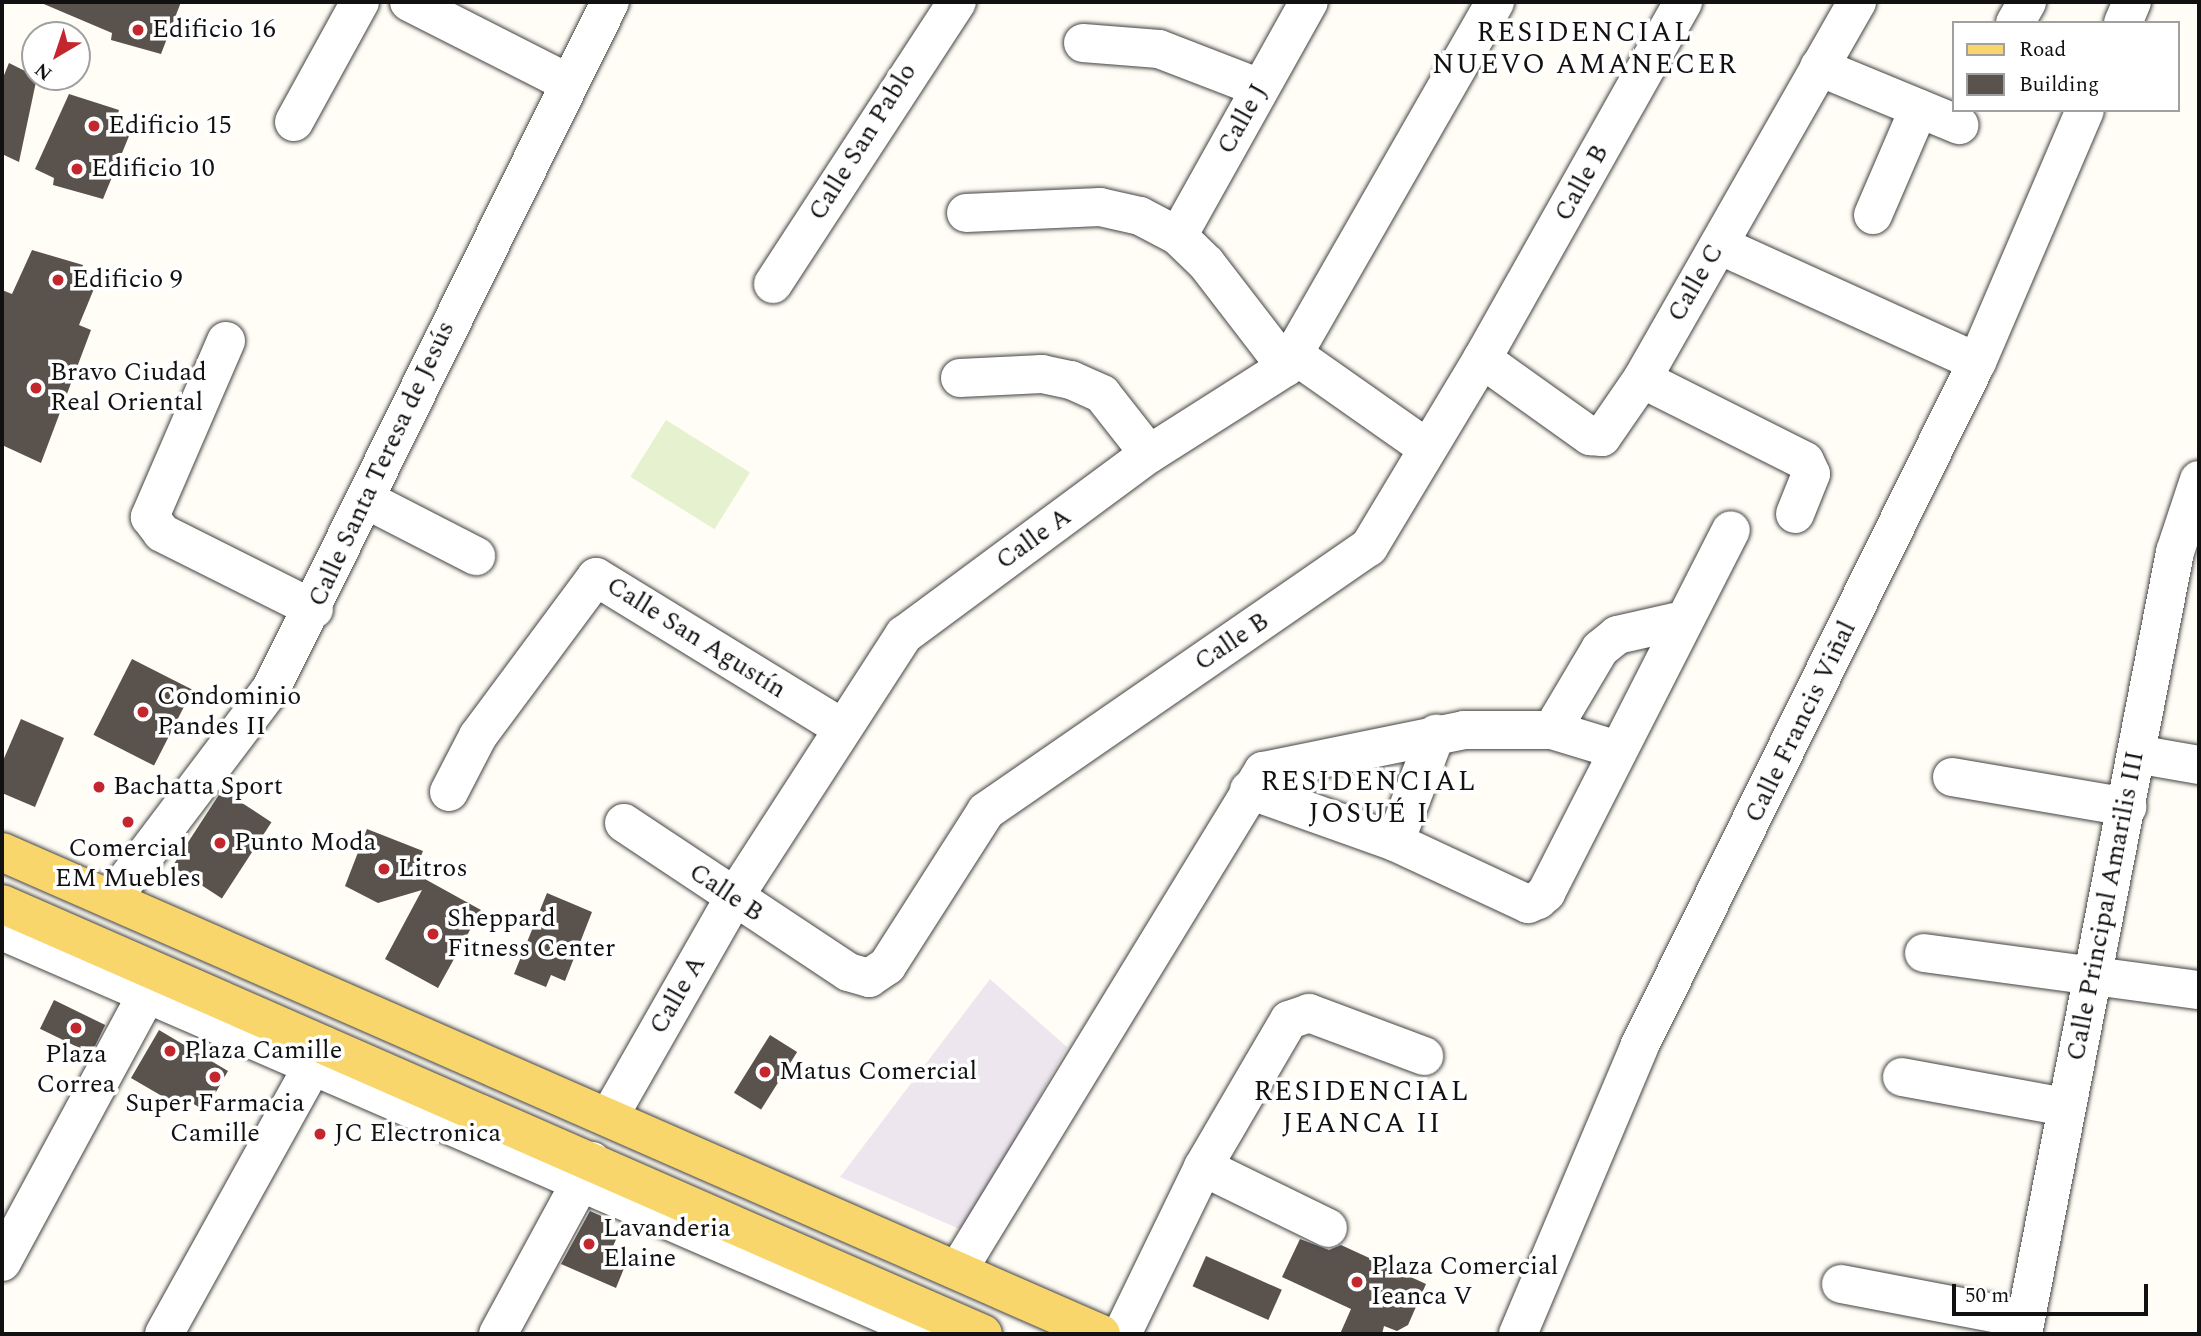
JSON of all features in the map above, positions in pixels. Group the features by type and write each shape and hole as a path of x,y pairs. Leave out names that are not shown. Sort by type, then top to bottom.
{"main road":[{"path":"2,852 610,1115 1101,1334"},
{"path":"2,904 318,1057 586,1171 983,1334"}],"street":[{"path":"294,122 360,2"},
{"path":"409,2 567,82"},
{"name":"Calle Santa Teresa de Jesús","path":"112,899 271,690 314,609 567,82 610,2"},
{"name":"Calle San Pablo","path":"773,284 957,2"},
{"name":"Calle J","path":"1178,236 1309,2"},
{"name":"Calle A","path":"610,1115 733,899 841,727 904,635 1149,454 1291,362 1495,2"},
{"name":"Calle B","path":"624,823 733,899 848,972 869,978 887,966 986,811 1369,547 1482,359 1683,2"},
{"name":"Calle C","path":"1482,359 1590,436 1602,437 1642,379 1857,2"},
{"path":"2016,21 2026,2"},
{"path":"2124,21 2132,2"},
{"path":"1083,43 1159,49 1259,89"},
{"path":"1819,67 1959,125"},
{"path":"1873,215 1919,108"},
{"name":"Calle Francis Viñal","path":"1518,1334 1639,1047 1977,362 2084,112"},
{"path":"967,213 1100,207 1140,216 1178,236 1206,263 1291,362 1427,447"},
{"path":"1718,245 1977,362"},
{"path":"226,341 150,517 162,533 314,609"},
{"path":"960,378 1042,374 1071,380 1102,394 1149,454"},
{"path":"1642,379 1805,461 1811,474 1795,514"},
{"name":"Calle Principal Amarilis III","path":"2024,1327 2089,974 2127,807 2136,754 2187,554 2199,480"},
{"path":"365,499 476,556"},
{"path":"1249,790 1395,842 1528,904 1538,900 1546,893 1731,530"},
{"name":"Calle San Agustín","path":"449,792 478,736 596,577 841,727"},
{"path":"1552,730 1600,649 1617,635 1683,620"},
{"path":"958,1270 1249,790 1273,766 1437,734 1552,730 1618,750"},
{"path":"1395,842 1437,734"},
{"path":"2136,754 2199,765"},
{"path":"1952,777 2127,807"},
{"path":"2,931 147,994 318,1057 164,1334"},
{"path":"1924,953 2199,990"},
{"path":"2,1262 147,994"},
{"path":"1122,1334 1203,1167 1297,1014 1309,1013 1424,1056"},
{"path":"1902,1077 2066,1107"},
{"path":"1203,1167 1328,1228"},
{"path":"498,1334 586,1171 930,1334"},
{"path":"1841,1284 2024,1327"}],"shaded area":[{"path":"990,979 1067,1047 964,1231 840,1177"}],"green space":[{"path":"666,420 750,472 714,529 630,477"}],"building":[{"name":"Edificio 16","path":"39,2 181,2 161,54 111,40 112,33 91,24 91,21 84,21"},
{"path":"9,63 21,69 21,91 34,91 19,162 2,154 2,80"},
{"path":"69,94 119,110 117,117 134,124 103,199 53,185 54,178 35,169"},
{"name":"Bravo Ciudad Real Oriental","path":"32,250 83,265 81,272 98,279 79,325 91,330 41,463 2,445 2,290 12,294"},
{"name":"Condominio Pandes II","path":"132,659 193,690 154,766 93,735"},
{"path":"21,719 64,738 35,807 2,793 2,763"},
{"name":"Punto Moda","path":"222,790 271,822 222,898 172,866"},
{"path":"367,829 423,851 414,873 481,910 438,988 385,959 422,890 378,903 345,886"},
{"path":"547,893 592,912 565,981 551,975 546,987 514,974"},
{"name":"Plaza Correa","path":"54,1000 105,1025 91,1054 40,1029"},
{"name":"Plaza Camille","path":"159,1030 228,1071 205,1111 184,1098 179,1106 131,1078"},
{"name":"Matus Comercial","path":"770,1035 797,1052 761,1110 734,1093"},
{"name":"Lavanderia Elaine","path":"590,1211 608,1219 604,1229 618,1235 610,1253 627,1261 616,1288 561,1264"},
{"name":"Plaza Comercial Ieanca V","path":"1300,1239 1329,1250 1341,1245 1426,1284 1408,1325 1397,1331 1384,1326 1382,1334 1340,1334 1351,1309 1282,1277"},
{"path":"1206,1256 1282,1290 1268,1320 1193,1286"}],"place":[{"name":"Edificio 16","path":"138,30"},
{"name":"Edificio 15","path":"94,126"},
{"name":"Edificio 10","path":"77,169"},
{"name":"Edificio 9","path":"58,280"},
{"name":"Bravo Ciudad Real Oriental","path":"36,388"},
{"name":"Condominio Pandes II","path":"143,712"},
{"name":"Bachatta Sport","path":"99,787"},
{"name":"Comercial EM Muebles","path":"128,822"},
{"name":"Punto Moda","path":"220,843"},
{"name":"Litros","path":"384,869"},
{"name":"Sheppard Fitness Center","path":"433,934"},
{"name":"Plaza Correa","path":"76,1028"},
{"name":"Plaza Camille","path":"170,1051"},
{"name":"Matus Comercial","path":"765,1072"},
{"name":"Super Farmacia Camille","path":"215,1077"},
{"name":"JC Electronica","path":"320,1134"},
{"name":"Lavanderia Elaine","path":"589,1244"},
{"name":"Plaza Comercial Ieanca V","path":"1357,1282"}],"district":[{"name":"RESIDENCIAL NUEVO AMANECER","path":"1585,49"},
{"name":"RESIDENCIAL JOSUÉ I","path":"1369,798"},
{"name":"RESIDENCIAL JEANCA II","path":"1362,1108"}]}
